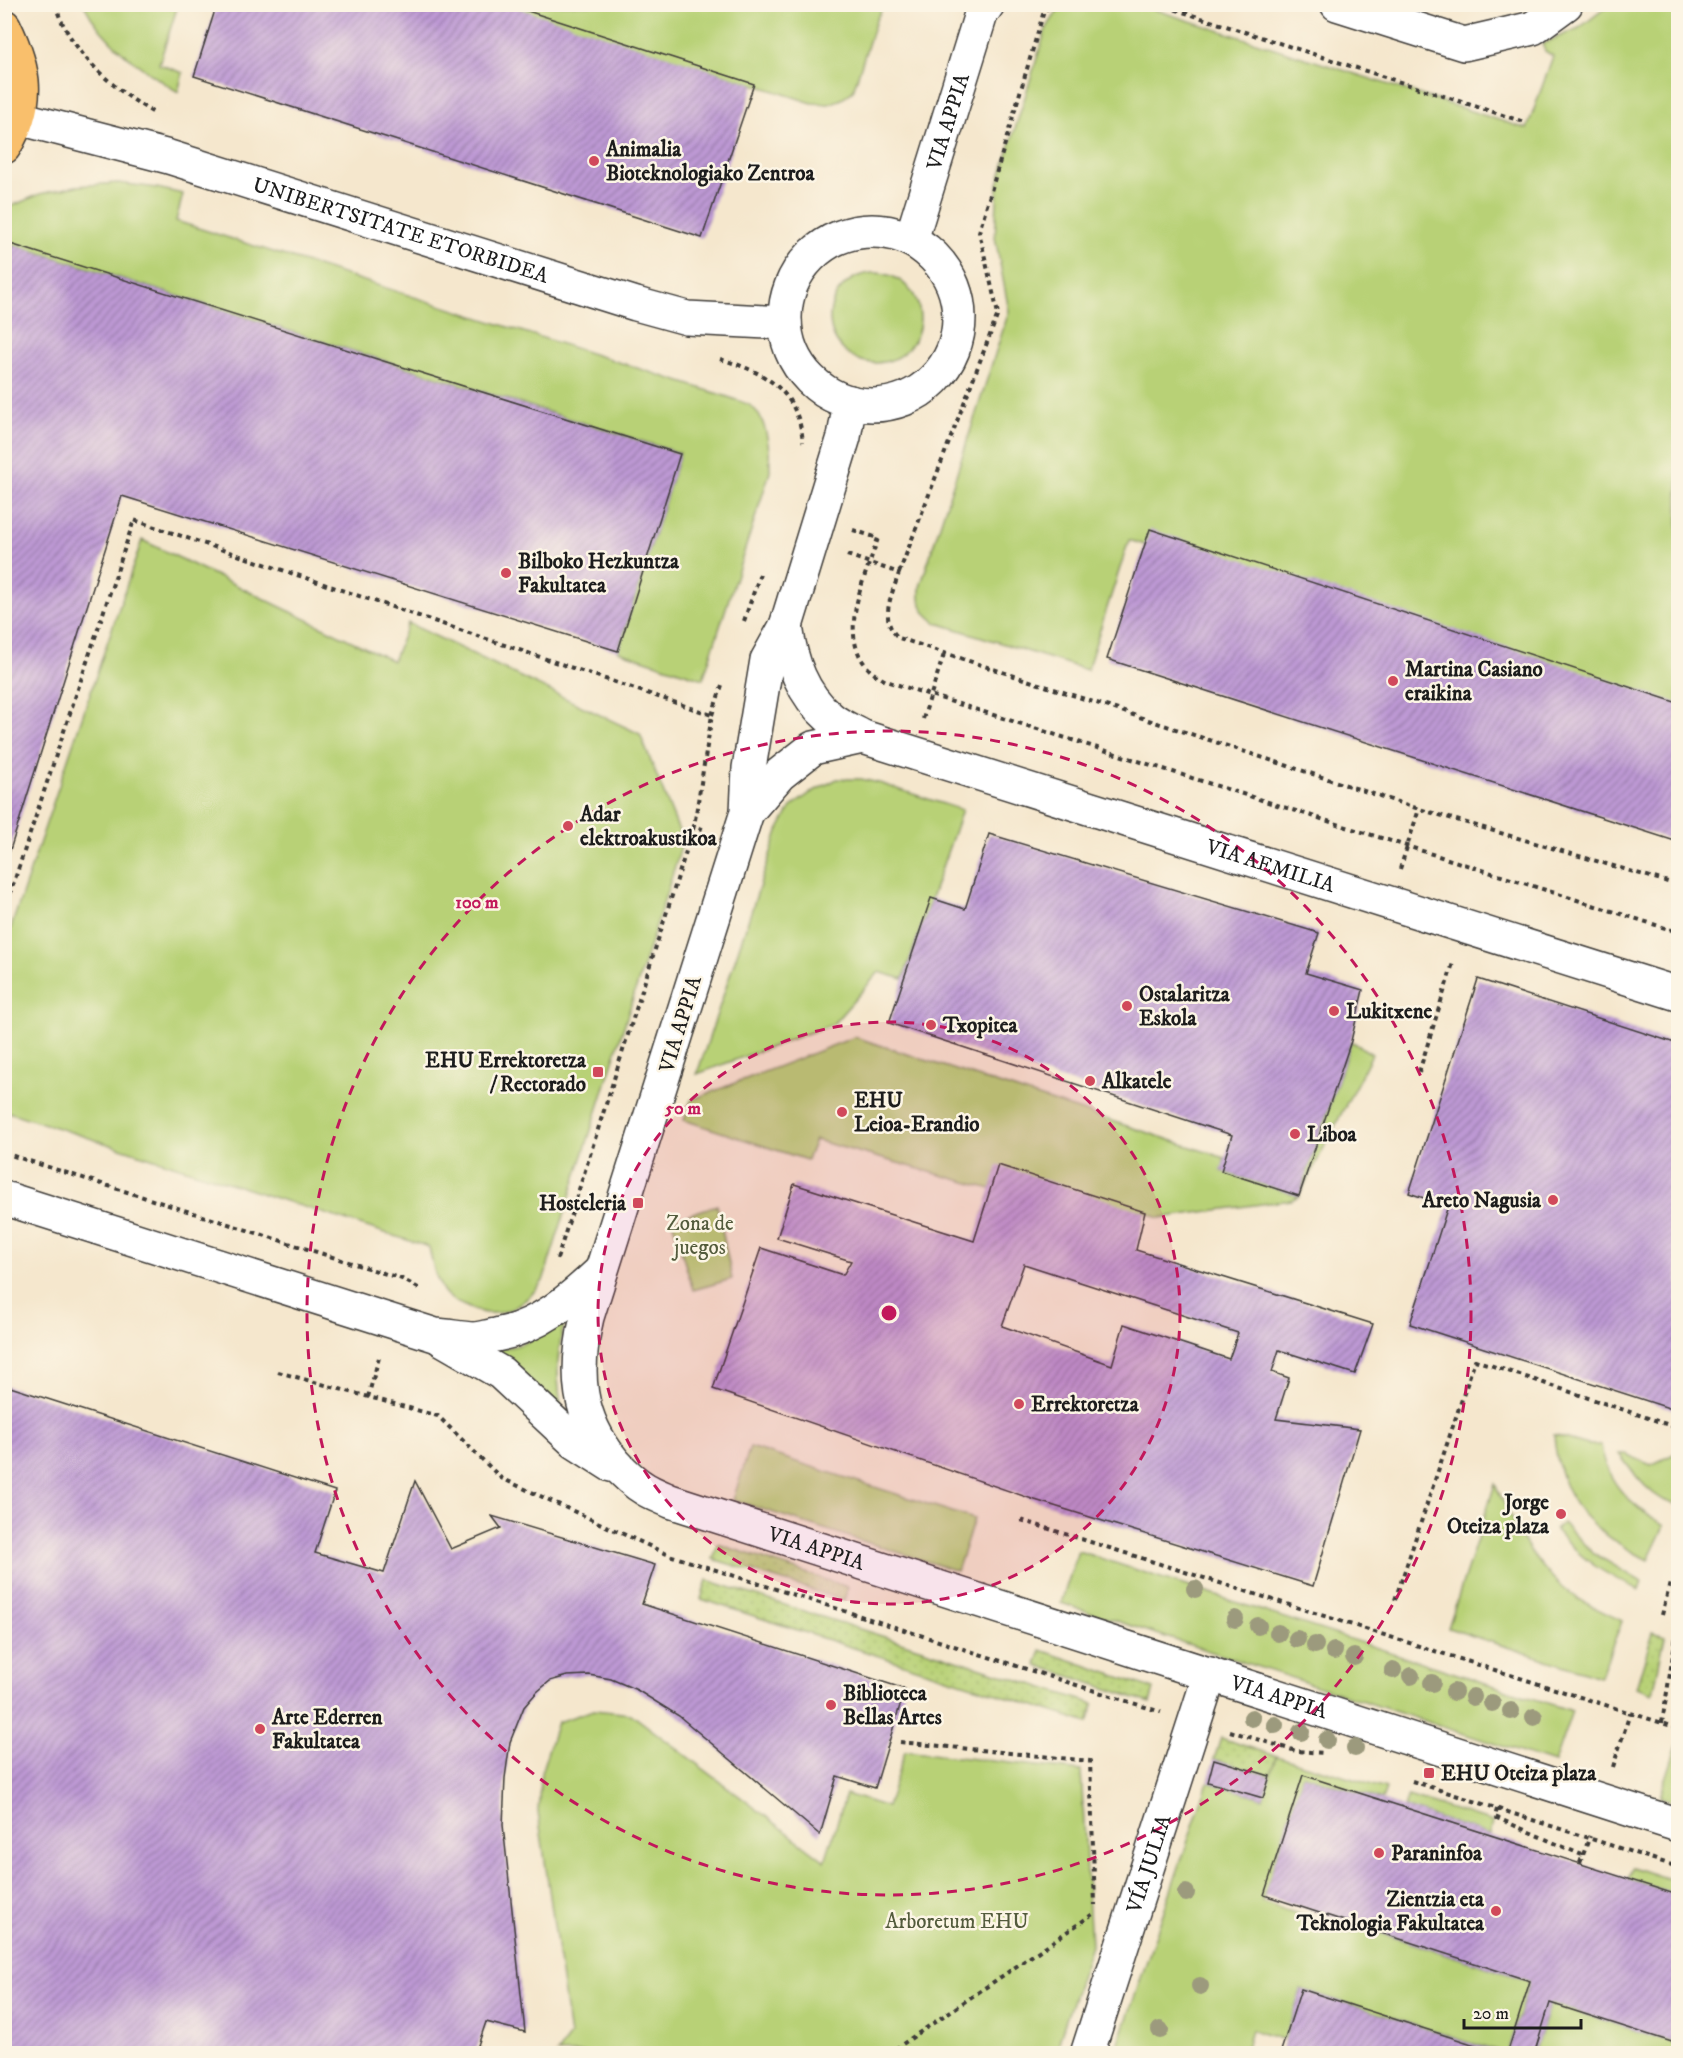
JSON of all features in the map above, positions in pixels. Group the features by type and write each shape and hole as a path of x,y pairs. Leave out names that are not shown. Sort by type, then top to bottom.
{"main road":[{"path":"4,26 18,54 23,86 19,118 4,147"}],"street":[{"name":"VIA APPIA","path":"911,240 981,14 988,4"},
{"path":"1337,4 1464,44 1533,28 1566,4"},
{"name":"UNIBERTSITATE ETORBIDEA","path":"19,118 169,157 687,318 785,323"},
{"path":"871,230 892,232 911,240 938,260 951,279 959,306 960,323 951,357 930,384 917,393 900,400 881,404 850,402 824,391 808,377 791,351 785,323 788,296 796,274 825,244 842,236 871,230"},
{"path":"742,826 767,660 786,626 844,437 850,402"},
{"name":"VIA AEMILIA","path":"786,626 789,649 799,680 813,700 831,720 864,737 1678,994"},
{"name":"VIA AEMILIA","path":"742,826 780,774 813,748 864,737"},
{"name":"VIA APPIA","path":"742,826 581,1342 580,1390 585,1413 596,1437 624,1473 644,1489 670,1501 1678,1825"},
{"path":"4,1198 435,1335 475,1339 504,1334 531,1324 568,1302 602,1270"},
{"path":"435,1335 501,1373 575,1442 624,1473"},
{"name":"VÍA JULIA","path":"1088,2054 1210,1674"}],"path":[{"path":"55,4 58,15 76,44 100,73 138,104 158,115"},
{"path":"1053,4 1044,11 979,232 998,314 899,573 886,613 893,633 899,638 944,654 1419,809 1678,885"},
{"path":"1158,4 1524,122"},
{"path":"711,356 761,374 778,385 793,407 802,429 803,446"},
{"path":"4,912 134,520 712,715"},
{"path":"815,531 870,563 899,573"},
{"path":"815,531 878,538 853,619 853,635 860,655 870,670 886,681 1678,932"},
{"path":"742,628 764,563"},
{"path":"922,723 944,654"},
{"path":"555,1266 694,826 712,715 727,672"},
{"path":"1398,875 1419,809"},
{"path":"694,826 742,826"},
{"path":"1419,1072 1454,963 1443,960"},
{"path":"4,1153 402,1279 421,1290"},
{"path":"1395,1600 1475,1360 1678,1428"},
{"path":"1021,1520 1678,1728"},
{"path":"1662,1615 1670,1583"},
{"path":"1662,1723 1678,1624"},
{"path":"1195,1721 1296,1751 1332,1755"},
{"path":"888,2054 1095,1912 1090,1761 900,1742"},
{"path":"1409,1780 1678,1867"},
{"path":"1497,1809 1496,1817 1582,1855"},
{"path":"1580,1863 1587,1843"}],"green space":[{"path":"84,5 178,5 159,64 183,73 178,92 138,65 113,44 92,19"},
{"path":"506,5 884,5 876,20 853,91 829,104 812,103"},
{"path":"1068,5 1140,5 1527,129 1553,56 1545,51 1542,44 1579,28 1609,5 1678,5 1678,713 1129,540 1087,670 937,623 924,612 920,599 920,587 1009,311 995,237 998,184 1046,29 1058,10"},
{"path":"118,183 183,194 176,221 751,406 757,412 764,427 770,472 703,679 618,651 680,453 5,242 5,209 40,194 76,186"},
{"path":"875,273 892,276 907,286 917,301 920,318 917,335 907,350 892,360 875,363 858,360 843,350 833,335 830,318 833,301 843,286 858,276"},
{"path":"142,540 393,661 408,623 640,734 683,841 543,1281 527,1298 510,1310 500,1313 479,1312 454,1301 444,1292 438,1282 429,1247 5,1111 5,945"},
{"path":"837,779 861,779 879,783 962,810 903,979 879,972 833,1024 697,1074 778,831 791,807 812,792"},
{"path":"855,1037 1225,1158 1222,1171 1299,1196 1291,1200 1159,1218 1145,1212 991,1189 815,1140 807,1160 684,1120 691,1100"},
{"path":"1351,1041 1372,1054 1299,1196"},
{"name":"Zona de juegos","path":"717,1205 732,1279 693,1290 672,1220"},
{"path":"568,1309 558,1363 563,1417 475,1348 506,1348 527,1342 545,1330"},
{"path":"1554,1435 1588,1445 1601,1445 1604,1459 1615,1483 1642,1511 1664,1526 1648,1560 1610,1538 1582,1512 1571,1497 1563,1479 1557,1459"},
{"path":"750,1447 974,1519 957,1571 733,1500"},
{"path":"1678,1452 1678,1505 1652,1492 1619,1454 1625,1454 1651,1465"},
{"path":"1495,1484 1522,1538 1550,1575 1575,1596 1622,1621 1600,1677 1448,1628"},
{"path":"1563,1523 1593,1553 1642,1582 1639,1590 1584,1558 1555,1529"},
{"path":"718,1544 848,1587 844,1600 713,1559"},
{"path":"1078,1551 1572,1711 1554,1763 1061,1603"},
{"path":"707,1580 1094,1704 1088,1723 701,1599"},
{"path":"1653,1632 1665,1636 1653,1694 1636,1688"},
{"path":"1041,1650 1154,1689 1150,1703 1036,1665"},
{"name":"Arboretum EHU","path":"594,1710 631,1714 825,1861 846,1794 887,1807 905,1751 1081,1771 1091,1945 1060,2038 1058,2053 557,2053 570,2036 538,1812 541,1773 557,1722"},
{"path":"1221,1738 1276,1756 1270,1776 1214,1759"},
{"path":"1678,1745 1678,1803 1660,1797"},
{"path":"1276,1756 1386,1789 1382,1800 1303,1775 1262,1902 1355,1933 1358,1926 1530,1981 1507,2053 1301,1989 1285,2040 1251,2030 1246,2048 1263,2053 1115,2054 1208,1782 1263,1798"},
{"path":"1408,1796 1493,1822 1490,1835 1404,1807"},
{"path":"1632,1867 1678,1882 1678,1895 1628,1879"},
{"path":"1550,2003 1678,2044 1678,2053 1534,2054"}],"building":[{"name":"Animalia Bioteknologiako Zentroa","path":"217,4 506,4 754,84 702,238 194,76"},
{"name":"Bilboko Hezkuntza Fakultatea","path":"4,242 680,454 618,651 122,496 4,869"},
{"name":"Martina Casiano eraikina","path":"1150,529 1678,703 1678,842 1107,659"},
{"name":"Ostalaritza Eskola","path":"989,834 1319,933 1306,973 1363,990 1351,1041 1299,1196 1221,1171 1232,1135 889,1023 931,898 965,909"},
{"name":"Areto Nagusia","path":"1478,979 1678,1044 1678,1411 1410,1324 1448,1206 1409,1193"},
{"name":"Errektoretza","path":"998,1165 1145,1212 1136,1250 1373,1324 1355,1374 1279,1350 1272,1372 1289,1378 1276,1419 1360,1429 1313,1586 1035,1500 713,1389 761,1248 843,1275 851,1261 777,1238 794,1184 974,1241","holes":["1024,1264 1238,1333 1229,1359 1124,1324 1112,1365 1002,1326"]},
{"name":"Arte Ederren Fakultatea","path":"4,1385 335,1491 315,1553 384,1573 415,1481 451,1549 501,1528 492,1516 655,1565 642,1604 905,1689 875,1788 837,1776 820,1835 679,1716 637,1690 611,1679 589,1675 567,1676 550,1681 524,1707 510,1742 505,1778 503,1825 525,2032 486,2022 475,2054 322,2054 306,2048 304,2054 4,2054"},
{"path":"1214,1759 1270,1776 1263,1798 1208,1782"},
{"name":"Zientzia eta Teknologia Fakultatea","path":"1303,1775 1678,1895 1678,2044 1550,2003 1534,2054 1507,2054 1530,1981 1264,1895"},
{"name":"Zientzia eta Teknologia Fakultatea","path":"1301,1989 1500,2053 1500,2054 1280,2054"}],"place":[{"name":"Animalia Bioteknologiako Zentroa","path":"594,161"},
{"name":"Bilboko Hezkuntza Fakultatea","path":"506,573"},
{"name":"Martina Casiano eraikina","path":"1393,681"},
{"name":"Adar elektroakustikoa","path":"568,826"},
{"name":"Ostalaritza Eskola","path":"1127,1006"},
{"name":"Lukitxene","path":"1334,1011"},
{"name":"Txopitea","path":"931,1025"},
{"name":"EHU Errektoretza / Rectorado","path":"598,1072"},
{"name":"Alkatele","path":"1090,1081"},
{"name":"EHU Leioa-Erandio","path":"842,1112"},
{"name":"Liboa","path":"1295,1134"},
{"name":"Areto Nagusia","path":"1553,1200"},
{"name":"Hosteleria","path":"638,1203"},
{"name":"Errektoretza","path":"1019,1404"},
{"name":"Jorge Oteiza plaza","path":"1561,1514"},
{"name":"Biblioteca Bellas Artes","path":"831,1705"},
{"name":"Arte Ederren Fakultatea","path":"260,1729"},
{"name":"EHU Oteiza plaza","path":"1429,1773"},
{"name":"Paraninfoa","path":"1379,1853"},
{"name":"Zientzia eta Teknologia Fakultatea","path":"1496,1911"}]}
